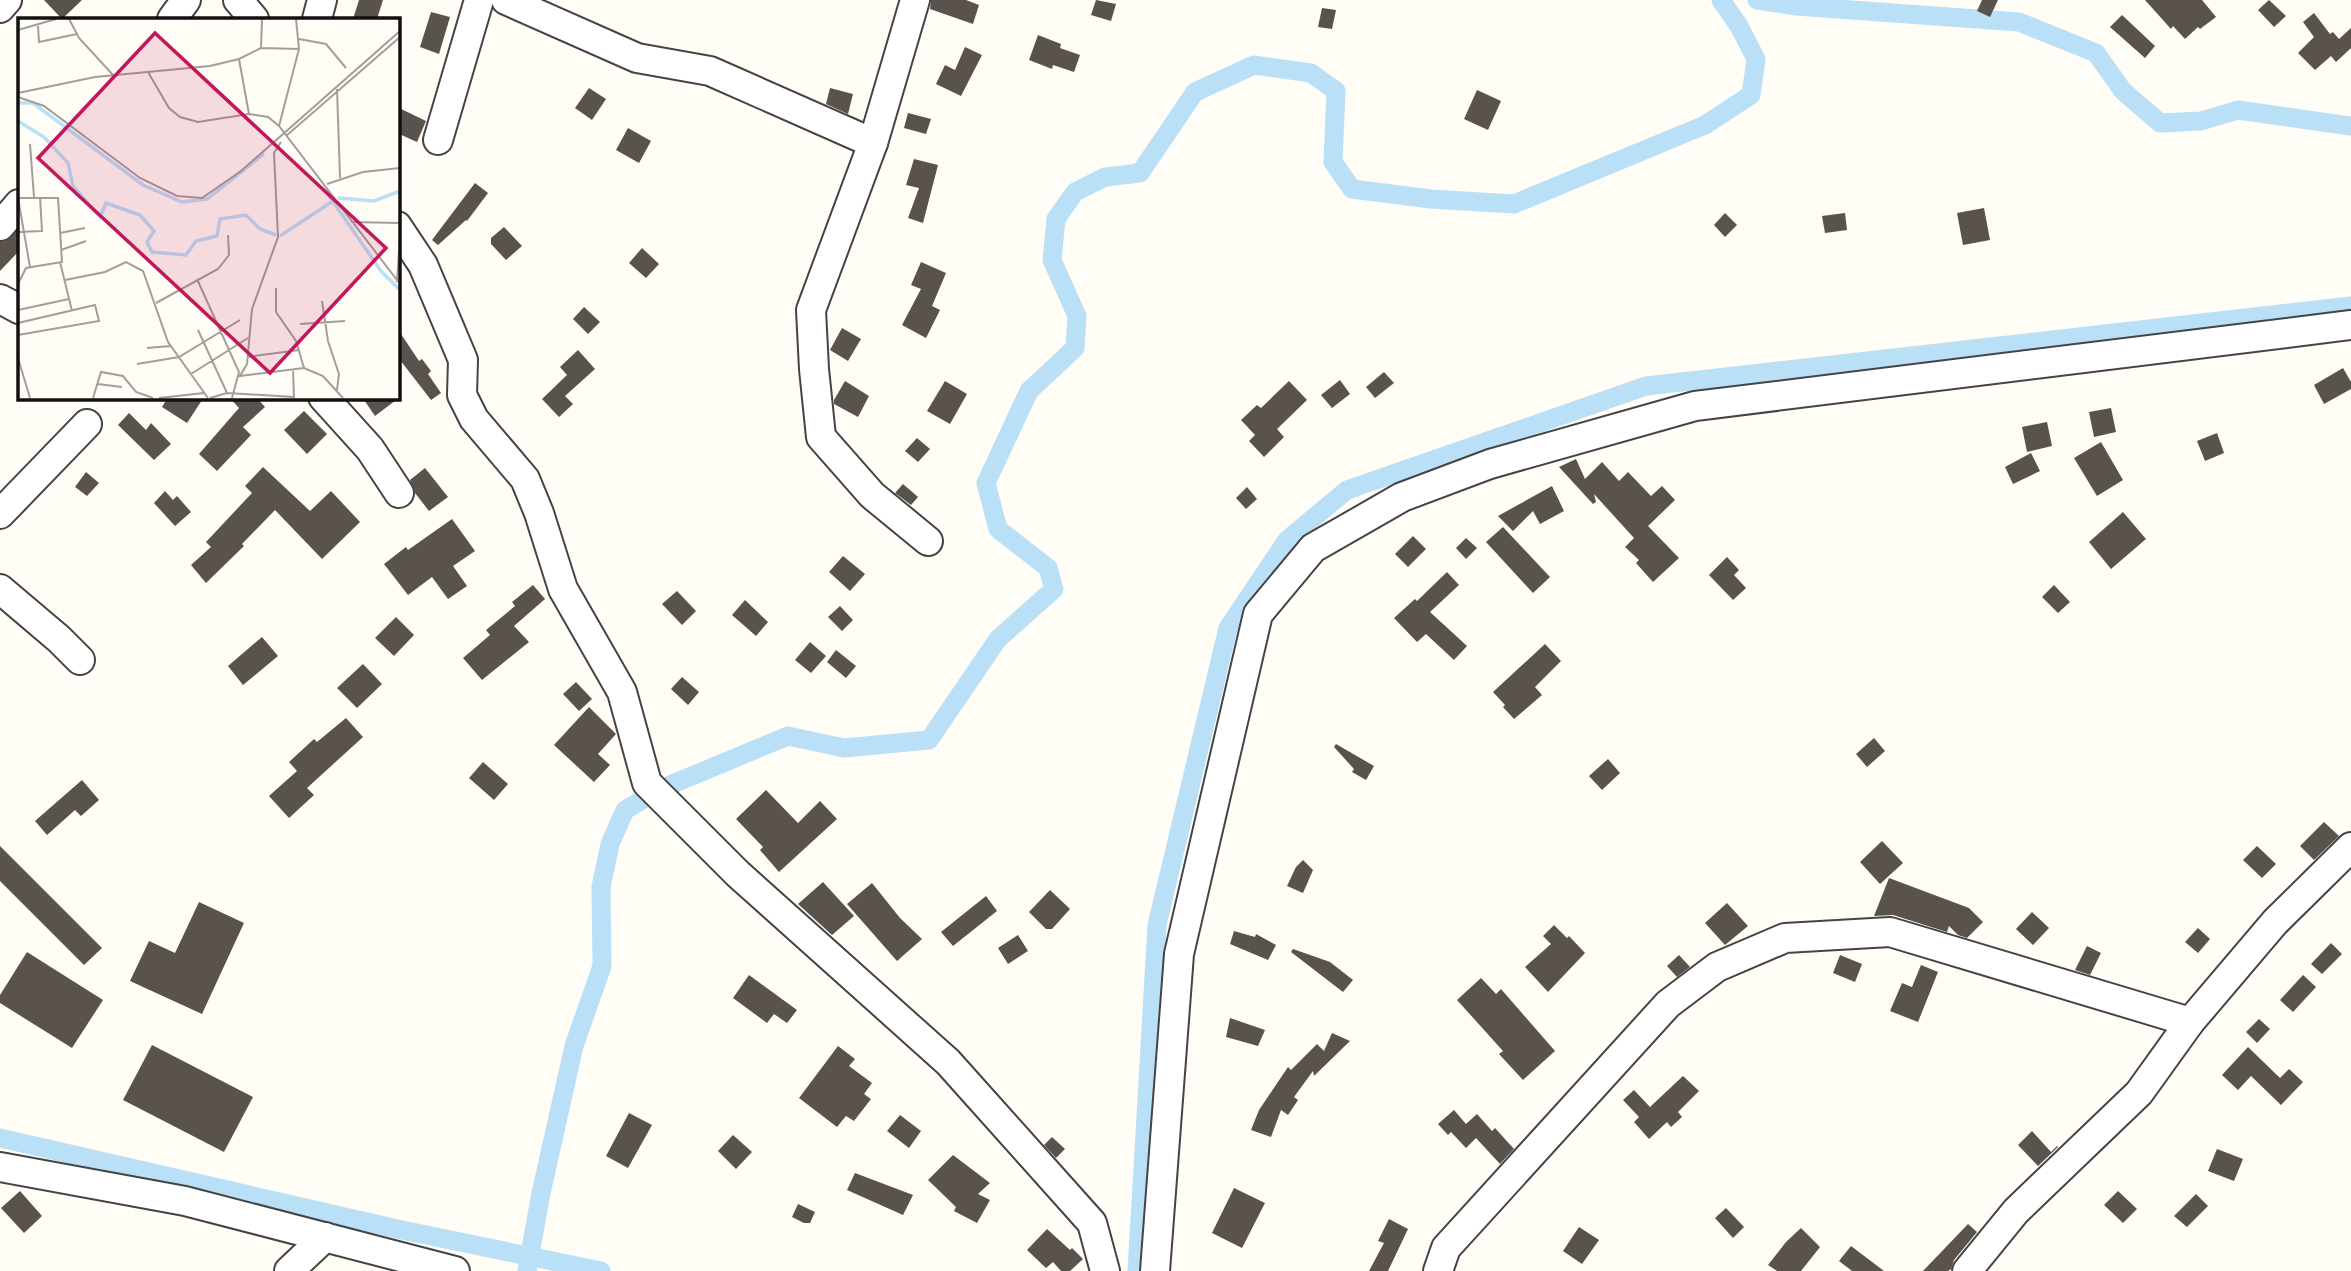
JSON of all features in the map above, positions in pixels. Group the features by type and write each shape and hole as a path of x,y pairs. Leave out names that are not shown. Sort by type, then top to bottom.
{"street":[{"path":"0,8 6,0"},
{"path":"173,18 187,0"},
{"path":"238,0 253,18"},
{"path":"317,18 322,0"},
{"path":"438,140 479,0"},
{"path":"506,0 637,58 710,71 873,143"},
{"path":"915,0 873,143 811,310 821,436 872,495 928,541"},
{"path":"0,226 18,205"},
{"path":"399,229 423,265 463,360 462,395 474,418 525,479 539,513 563,589 622,692 647,783 738,874 948,1062 1092,1223 1105,1271"},
{"path":"0,299 18,308"},
{"path":"1155,1271 1179,954 1258,614 1313,548 1402,497 1465,473 1695,406 2351,325"},
{"path":"325,399 370,449 400,493"},
{"path":"0,514 87,424"},
{"path":"0,589 80,660"},
{"path":"1967,1271 2016,1211 2139,1093 2190,1022 2275,922 2351,847"},
{"path":"1438,1271 1446,1248 1668,1003 1717,967 1785,938 1890,932 2190,1022"},
{"path":"0,1167 185,1201 455,1271"},
{"path":"289,1271 325,1237"}],"building":[{"path":"44,0 82,0 63,18"},
{"path":"359,0 383,0 377,18 353,18"},
{"path":"931,0 966,0 979,5 973,24 930,9"},
{"path":"1096,0 1116,4 1111,21 1091,15"},
{"path":"1982,0 1998,0 1990,17 1977,11"},
{"path":"2145,0 2202,0 2216,17 2200,29 2198,27 2185,39 2173,26 2171,29"},
{"path":"2269,0 2286,16 2274,27 2258,10"},
{"path":"1322,8 1336,10 1332,29 1318,27"},
{"path":"431,12 450,17 439,54 420,47"},
{"path":"2314,13 2330,34 2333,32 2339,39 2351,28 2351,48 2336,62 2331,56 2315,70 2298,53 2314,37 2303,22"},
{"path":"2122,15 2155,46 2145,58 2110,27"},
{"path":"1038,35 1061,44 1060,48 1080,55 1074,72 1053,65 1052,69 1029,60"},
{"path":"965,47 982,55 961,96 936,84 945,65 955,70"},
{"path":"589,88 606,99 592,120 575,108"},
{"path":"830,88 853,94 848,114 826,104"},
{"path":"1477,90 1501,101 1488,130 1464,119"},
{"path":"399,108 426,121 417,142 399,134"},
{"path":"908,113 931,119 926,134 904,128"},
{"path":"628,128 651,141 639,163 616,150"},
{"path":"914,159 938,165 923,223 908,218 919,188 906,185"},
{"path":"475,183 488,193 467,221 438,245 432,240"},
{"path":"1984,208 1990,240 1963,245 1957,213"},
{"path":"1725,213 1737,225 1725,237 1714,225"},
{"path":"1845,213 1847,230 1825,233 1822,216"},
{"path":"504,227 522,246 506,260 491,244 491,238"},
{"path":"18,230 18,252 0,271 0,242 6,241"},
{"path":"642,248 659,264 646,278 629,263"},
{"path":"921,262 946,273 932,306 940,310 926,338 902,325 921,289 911,285"},
{"path":"584,307 600,322 588,334 573,319"},
{"path":"842,328 861,339 848,361 830,350"},
{"path":"399,331 419,361 422,359 431,371 428,374 441,393 431,400 399,359"},
{"path":"578,350 595,369 565,396 573,404 559,417 542,399 567,375 560,367"},
{"path":"2343,368 2351,382 2351,389 2324,404 2314,385"},
{"path":"1384,372 1394,383 1375,398 1366,387"},
{"path":"1340,380 1350,394 1332,408 1321,395"},
{"path":"845,381 869,396 858,417 834,404"},
{"path":"945,381 967,394 950,424 927,411"},
{"path":"1289,381 1307,400 1277,429 1284,437 1264,457 1249,441 1255,435 1241,420 1257,405 1261,408"},
{"path":"167,399 203,399 187,423 162,407"},
{"path":"231,399 258,399 265,407 243,427 251,435 217,471 199,454 239,408"},
{"path":"363,399 397,399 375,416"},
{"path":"2111,408 2116,432 2094,437 2089,412"},
{"path":"304,411 327,434 307,454 284,430"},
{"path":"129,413 146,430 151,423 171,444 154,460 118,425"},
{"path":"2047,422 2052,446 2027,452 2022,427"},
{"path":"2217,433 2224,453 2205,461 2197,441"},
{"path":"917,438 930,449 918,462 905,451"},
{"path":"2101,442 2123,480 2097,496 2074,458"},
{"path":"2031,453 2040,471 2013,484 2005,467"},
{"path":"1576,459 1585,479 1602,462 1619,481 1628,472 1651,496 1662,486 1675,500 1648,526 1679,558 1653,582 1636,563 1639,560 1625,547 1634,538 1594,494 1596,502 1593,504 1559,467"},
{"path":"263,467 310,511 331,491 360,522 322,559 275,510 242,544 244,546 206,583 191,565 211,547 206,542 252,493 245,486"},
{"path":"425,468 448,497 429,511 415,493 410,480"},
{"path":"86,472 99,483 87,496 75,487"},
{"path":"903,484 918,497 911,505 895,493"},
{"path":"1552,486 1564,511 1540,524 1533,511 1513,531 1498,516"},
{"path":"1247,487 1257,499 1246,509 1236,498"},
{"path":"165,491 173,500 177,496 191,512 175,526 154,503"},
{"path":"2123,512 2146,539 2111,569 2089,542"},
{"path":"452,519 475,551 453,566 467,586 448,599 432,577 408,595 384,564"},
{"path":"1503,527 1550,577 1533,593 1486,542"},
{"path":"1413,536 1426,549 1408,567 1395,554"},
{"path":"1466,538 1477,548 1466,559 1456,548"},
{"path":"843,556 865,574 850,591 829,572"},
{"path":"1727,557 1739,570 1734,575 1746,588 1733,600 1709,575"},
{"path":"1447,572 1459,585 1430,612 1467,646 1454,660 1426,634 1417,642 1394,618 1415,599 1417,601"},
{"path":"533,585 545,599 514,626 529,642 482,680 463,658 490,635 486,630 515,606 512,602"},
{"path":"2054,585 2070,602 2058,613 2042,597"},
{"path":"677,591 696,611 682,625 662,604"},
{"path":"745,600 768,622 756,636 732,615"},
{"path":"840,606 853,620 842,631 828,617"},
{"path":"396,617 414,635 394,656 375,638"},
{"path":"262,637 278,656 243,685 228,666"},
{"path":"810,642 826,656 811,673 795,660"},
{"path":"1545,644 1561,661 1535,687 1542,695 1514,719 1493,692"},
{"path":"836,650 856,666 846,678 827,662"},
{"path":"363,664 382,684 357,708 337,688"},
{"path":"682,677 699,692 688,705 671,689"},
{"path":"576,682 592,699 579,711 563,694"},
{"path":"589,707 616,734 598,754 610,765 594,782 554,745"},
{"path":"346,718 363,737 307,788 314,795 289,818 269,796 297,771 289,762 314,739 317,742"},
{"path":"1874,738 1885,751 1867,767 1856,754"},
{"path":"1336,744 1374,766 1366,780 1352,772 1354,769 1334,747"},
{"path":"1608,759 1620,773 1602,790 1589,776"},
{"path":"483,762 508,784 494,800 469,778"},
{"path":"82,780 99,800 81,816 75,810 47,835 35,821"},
{"path":"766,790 798,823 820,801 837,819 779,872 760,850 763,847 736,819"},
{"path":"2324,822 2339,836 2314,860 2300,846"},
{"path":"1882,841 1903,863 1880,884 1860,862"},
{"path":"0,846 102,948 84,965 0,881"},
{"path":"2257,846 2276,864 2262,878 2243,860"},
{"path":"1303,860 1313,870 1303,893 1287,886 1296,867"},
{"path":"1889,878 1969,908 1983,922 1967,938 1958,935 1949,926 1947,932 1893,915 1874,916"},
{"path":"823,882 854,916 832,935 798,904"},
{"path":"872,883 900,918 922,939 897,961 847,904"},
{"path":"1050,890 1070,909 1052,929 1046,929 1029,912"},
{"path":"986,896 997,911 953,946 941,932"},
{"path":"199,902 244,923 202,1014 130,981 149,941 175,953"},
{"path":"1727,903 1748,926 1725,945 1705,923"},
{"path":"2032,912 2049,928 2033,945 2016,929"},
{"path":"1554,925 1585,953 1548,992 1525,967 1551,944 1543,936"},
{"path":"2198,928 2210,939 2198,953 2185,942"},
{"path":"1234,931 1255,937 1256,934 1276,945 1268,960 1230,944"},
{"path":"1018,935 1028,951 1008,964 998,948"},
{"path":"2331,943 2342,954 2322,974 2311,964"},
{"path":"2087,946 2101,953 2090,975 2075,970"},
{"path":"1293,949 1330,962 1353,980 1343,992 1291,952"},
{"path":"27,952 103,1000 72,1048 0,1003 0,995"},
{"path":"1679,955 1690,967 1677,977 1667,966"},
{"path":"1840,955 1862,964 1855,982 1833,973"},
{"path":"1921,965 1938,972 1918,1022 1890,1011 1902,983 1912,987"},
{"path":"749,975 797,1010 787,1023 774,1014 767,1023 733,998"},
{"path":"2303,975 2316,987 2293,1012 2280,1000"},
{"path":"1481,978 1496,994 1501,989 1555,1051 1523,1080 1499,1054 1503,1051 1457,1000"},
{"path":"1230,1018 1265,1030 1258,1046 1226,1037"},
{"path":"2259,1019 2270,1029 2257,1043 2246,1032"},
{"path":"1332,1033 1350,1041 1314,1076 1313,1071 1294,1097 1298,1100 1288,1115 1281,1110 1271,1137 1251,1130 1259,1110 1288,1067 1291,1070 1317,1044 1324,1051"},
{"path":"152,1045 253,1097 224,1152 123,1100"},
{"path":"838,1046 855,1059 849,1066 872,1083 864,1094 871,1099 854,1121 846,1116 837,1127 799,1098"},
{"path":"2248,1047 2280,1078 2289,1069 2303,1082 2281,1105 2251,1076 2238,1090 2222,1075"},
{"path":"1683,1076 1699,1091 1678,1112 1682,1117 1671,1127 1667,1122 1649,1139 1634,1122 1639,1117 1623,1100 1634,1090 1650,1107"},
{"path":"1454,1110 1466,1124 1477,1114 1492,1131 1495,1128 1514,1149 1500,1164 1476,1138 1466,1148 1451,1132 1448,1135 1438,1124"},
{"path":"629,1113 652,1125 628,1168 606,1156"},
{"path":"900,1115 921,1131 909,1148 887,1131"},
{"path":"2032,1131 2051,1152 2058,1147 2038,1166 2018,1145"},
{"path":"733,1135 752,1152 736,1169 718,1151"},
{"path":"1052,1137 1065,1149 1056,1158 1044,1145"},
{"path":"2217,1149 2243,1159 2234,1181 2208,1171"},
{"path":"953,1155 990,1183 978,1194 990,1200 977,1223 954,1211 956,1207 928,1180"},
{"path":"855,1173 913,1195 903,1215 847,1190"},
{"path":"1234,1188 1265,1203 1242,1248 1212,1233"},
{"path":"20,1191 42,1216 24,1233 1,1208"},
{"path":"2118,1191 2137,1209 2123,1223 2104,1205"},
{"path":"2196,1194 2208,1206 2187,1227 2174,1216"},
{"path":"798,1204 815,1212 810,1223 792,1217"},
{"path":"1726,1208 1744,1227 1733,1238 1715,1218"},
{"path":"1389,1219 1408,1229 1388,1271 1369,1271 1384,1243 1378,1241"},
{"path":"1968,1224 1977,1232 1954,1260 1951,1269 1923,1271"},
{"path":"1579,1227 1599,1240 1582,1264 1563,1251"},
{"path":"1801,1228 1820,1247 1801,1271 1777,1271 1768,1265 1786,1242"},
{"path":"1047,1229 1083,1259 1070,1271 1061,1271 1053,1262 1046,1268 1027,1250"},
{"path":"1851,1246 1884,1271 1852,1271 1839,1261"}],"waterway":[{"path":"670,785 788,736 844,748 929,740 998,639 1054,589 1048,568 998,529 986,483 1029,391 1075,348 1077,316 1052,260 1056,219 1075,192 1105,177 1140,173 1195,92 1254,65 1311,73 1336,91 1333,162 1352,189 1431,199 1514,204 1705,125 1751,95 1756,59 1739,26 1721,0"},
{"path":"1757,0 1796,6 2019,22 2096,53 2123,91 2160,123 2201,121 2238,110 2351,126"},
{"path":"1137,1271 1157,925 1228,628 1287,540 1347,490 1646,386 2351,306"},
{"path":"527,1271 541,1193 574,1046 602,966 601,887 610,844 625,810 642,800"},
{"path":"0,1138 402,1230 601,1271"}]}
